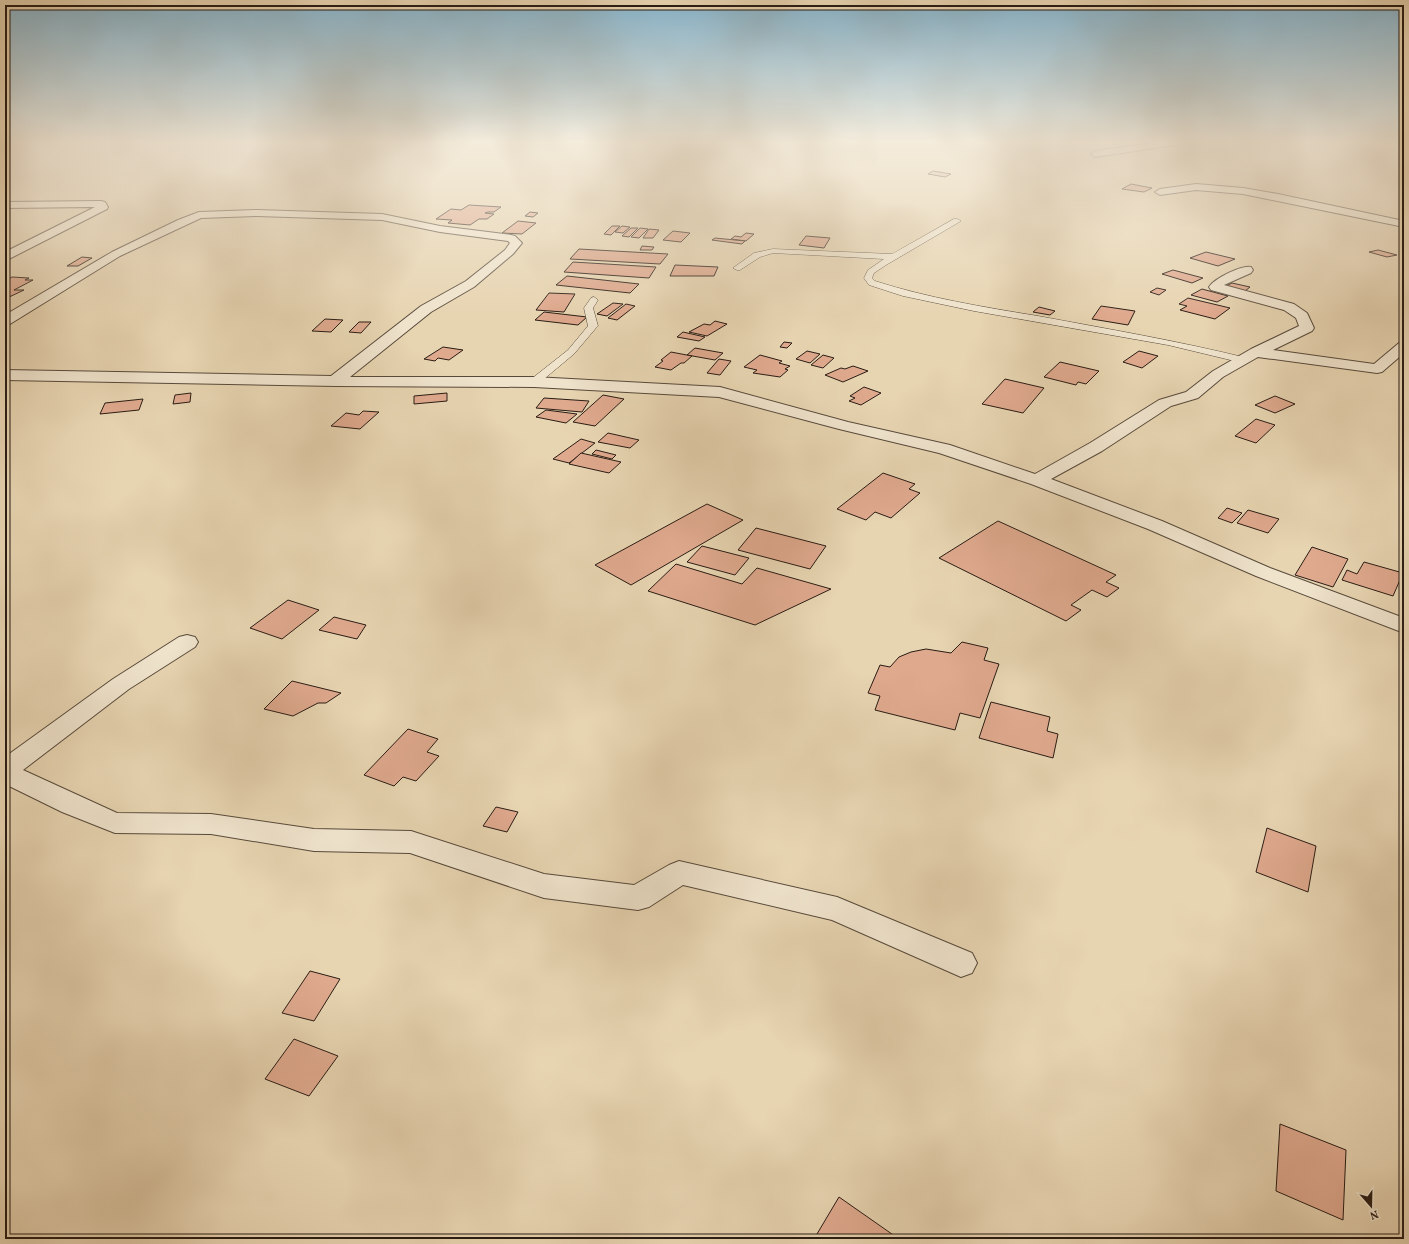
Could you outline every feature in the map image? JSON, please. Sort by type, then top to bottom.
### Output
[{"type":"street","points":[[1282,199],[1404,224]]},
{"type":"street","points":[[5,205],[101,204],[103,207],[5,257]]},
{"type":"street","points":[[5,321],[116,254],[182,222],[199,216],[211,214],[257,213],[382,217],[440,229],[512,238],[516,243],[509,252],[470,284],[426,309],[335,381]]},
{"type":"street","points":[[1036,480],[1096,447],[1165,403],[1192,395],[1218,374],[1249,356],[1307,328],[1302,316],[1289,307],[1215,287],[1247,270]]},
{"type":"street","points":[[1249,356],[1298,357],[1377,369],[1404,346]]},
{"type":"street","points":[[5,375],[335,381],[534,382],[720,392],[845,426],[944,449],[1036,480],[1155,525],[1262,572],[1404,626]]},
{"type":"street","points":[[5,770],[121,684],[186,642]]},
{"type":"street","points":[[5,773],[72,805],[115,823],[211,824],[314,840],[411,842],[544,886],[638,898],[679,873],[836,909],[961,963]]},
{"type":"lane","points":[[957,221],[883,263],[871,272],[868,278],[872,283],[903,293],[974,308],[1249,356]]},
{"type":"lane","points":[[737,268],[757,255],[773,251],[895,257]]},
{"type":"lane","points":[[534,382],[571,352],[593,326],[588,308],[594,300]]},
{"type":"building","points":[[469,205],[501,207],[494,212],[485,213],[494,214],[487,219],[479,219],[470,225],[448,223],[452,220],[436,219],[451,209],[461,210]]},
{"type":"building","points":[[530,212],[538,213],[533,217],[525,216]]},
{"type":"building","points":[[518,221],[536,223],[522,234],[502,233]]},
{"type":"building","points":[[612,226],[620,226],[611,235],[604,234]]},
{"type":"building","points":[[622,226],[630,227],[623,233],[615,232]]},
{"type":"building","points":[[631,228],[638,228],[629,237],[622,236]]},
{"type":"building","points":[[640,228],[648,229],[639,238],[631,237]]},
{"type":"building","points":[[649,229],[659,230],[653,238],[643,238]]},
{"type":"building","points":[[673,231],[690,233],[681,242],[663,240]]},
{"type":"building","points":[[746,233],[754,234],[746,241],[731,239],[735,236],[741,237]]},
{"type":"building","points":[[806,236],[830,238],[824,248],[799,245]]},
{"type":"building","points":[[715,238],[745,241],[742,244],[712,240]]},
{"type":"building","points":[[642,246],[654,247],[652,250],[640,250]]},
{"type":"building","points":[[579,249],[668,254],[660,264],[570,259]]},
{"type":"building","points":[[1378,250],[1397,255],[1387,257],[1369,252]]},
{"type":"building","points":[[1206,252],[1235,259],[1218,266],[1190,258]]},
{"type":"building","points":[[82,257],[92,258],[78,266],[67,266]]},
{"type":"building","points":[[573,262],[656,267],[649,278],[564,272]]},
{"type":"building","points":[[675,265],[718,267],[714,276],[670,276]]},
{"type":"building","points":[[1173,270],[1203,278],[1192,283],[1162,274]]},
{"type":"building","points":[[567,276],[639,284],[630,293],[556,285]]},
{"type":"building","points":[[12,277],[29,278],[25,280],[33,280],[14,290],[24,290],[5,299],[5,281]]},
{"type":"building","points":[[1232,283],[1250,287],[1245,291],[1226,286]]},
{"type":"building","points":[[1157,288],[1166,290],[1159,295],[1150,292]]},
{"type":"building","points":[[1202,289],[1228,296],[1217,302],[1191,295]]},
{"type":"building","points":[[549,293],[575,294],[564,312],[536,310]]},
{"type":"building","points":[[1188,298],[1230,308],[1215,319],[1180,310],[1187,306],[1179,304]]},
{"type":"building","points":[[613,303],[623,304],[607,316],[597,314]]},
{"type":"building","points":[[626,304],[635,306],[617,320],[608,318]]},
{"type":"building","points":[[1101,306],[1135,311],[1128,325],[1092,319]]},
{"type":"building","points":[[1039,307],[1055,311],[1050,315],[1033,312]]},
{"type":"building","points":[[544,312],[587,317],[578,325],[535,320]]},
{"type":"building","points":[[325,319],[343,320],[331,332],[312,331]]},
{"type":"building","points":[[715,321],[727,324],[707,336],[689,332],[704,324],[710,325]]},
{"type":"building","points":[[359,322],[371,322],[361,333],[349,332]]},
{"type":"building","points":[[683,332],[705,337],[699,341],[677,337]]},
{"type":"building","points":[[784,342],[792,343],[787,348],[780,347]]},
{"type":"building","points":[[443,347],[463,350],[449,360],[438,358],[435,361],[424,359]]},
{"type":"building","points":[[695,348],[723,353],[715,360],[687,355]]},
{"type":"building","points":[[807,351],[820,354],[810,363],[796,359]]},
{"type":"building","points":[[1139,351],[1158,356],[1142,368],[1123,362]]},
{"type":"building","points":[[671,352],[692,356],[684,363],[681,363],[671,370],[655,367],[663,361],[661,360]]},
{"type":"building","points":[[760,355],[782,361],[779,363],[790,366],[785,369],[788,370],[780,377],[753,373],[757,370],[744,367]]},
{"type":"building","points":[[823,355],[834,358],[823,368],[811,365]]},
{"type":"building","points":[[719,359],[731,361],[720,375],[707,373]]},
{"type":"building","points":[[1060,362],[1099,371],[1086,384],[1078,382],[1076,385],[1044,377]]},
{"type":"building","points":[[853,366],[868,371],[843,382],[825,375],[841,368],[845,369]]},
{"type":"building","points":[[1005,379],[1044,388],[1023,413],[982,404]]},
{"type":"building","points":[[864,387],[881,393],[861,405],[849,401],[855,398],[850,396]]},
{"type":"building","points":[[191,393],[190,402],[173,404],[175,395]]},
{"type":"building","points":[[447,393],[447,401],[414,404],[414,396]]},
{"type":"building","points":[[603,395],[624,399],[595,426],[573,422]]},
{"type":"building","points":[[1275,396],[1295,404],[1275,413],[1255,405]]},
{"type":"building","points":[[544,398],[589,401],[582,412],[536,408]]},
{"type":"building","points":[[143,399],[139,410],[100,414],[105,403]]},
{"type":"building","points":[[546,410],[577,414],[566,423],[536,417]]},
{"type":"building","points":[[363,411],[379,412],[360,429],[331,426],[346,413],[359,415]]},
{"type":"building","points":[[1256,419],[1275,425],[1256,443],[1235,436]]},
{"type":"building","points":[[608,433],[639,440],[630,448],[598,442]]},
{"type":"building","points":[[581,439],[595,443],[569,463],[553,459]]},
{"type":"building","points":[[596,450],[616,455],[612,459],[592,454]]},
{"type":"building","points":[[581,453],[621,462],[609,473],[569,464]]},
{"type":"building","points":[[883,473],[915,484],[909,489],[920,493],[891,518],[875,512],[866,520],[837,509]]},
{"type":"building","points":[[707,504],[743,520],[631,585],[595,565]]},
{"type":"building","points":[[1227,508],[1242,513],[1232,523],[1218,518]]},
{"type":"building","points":[[1248,510],[1279,519],[1268,533],[1237,523]]},
{"type":"building","points":[[998,521],[1116,575],[1106,582],[1119,588],[1107,597],[1092,590],[1071,605],[1081,610],[1066,621],[939,558]]},
{"type":"building","points":[[756,528],[826,546],[810,569],[738,550]]},
{"type":"building","points":[[702,546],[749,558],[735,575],[687,562]]},
{"type":"building","points":[[1312,547],[1348,559],[1333,587],[1295,575]]},
{"type":"building","points":[[1364,562],[1403,573],[1393,596],[1342,580],[1347,570],[1357,574]]},
{"type":"building","points":[[676,564],[742,584],[757,568],[831,589],[755,625],[648,591]]},
{"type":"building","points":[[288,600],[319,610],[282,639],[250,628]]},
{"type":"building","points":[[334,617],[366,625],[357,639],[319,630]]},
{"type":"building","points":[[962,642],[988,648],[984,660],[999,664],[980,718],[960,713],[955,730],[875,710],[880,696],[868,693],[880,665],[890,667],[899,657],[911,652],[926,649],[951,653]]},
{"type":"building","points":[[292,681],[341,693],[326,703],[318,703],[293,716],[264,709]]},
{"type":"building","points":[[991,702],[1050,717],[1047,731],[1058,734],[1053,758],[979,738]]},
{"type":"building","points":[[408,729],[438,739],[427,752],[439,756],[416,781],[403,777],[394,786],[364,775]]},
{"type":"building","points":[[496,807],[518,812],[507,832],[483,826]]},
{"type":"building","points":[[1267,828],[1316,846],[1308,892],[1256,872]]},
{"type":"building","points":[[310,971],[340,979],[314,1021],[282,1013]]},
{"type":"building","points":[[294,1039],[338,1056],[309,1096],[265,1079]]},
{"type":"building","points":[[1280,1124],[1346,1150],[1343,1220],[1276,1191]]},
{"type":"building","points":[[839,1197],[899,1239],[814,1239]]}]
